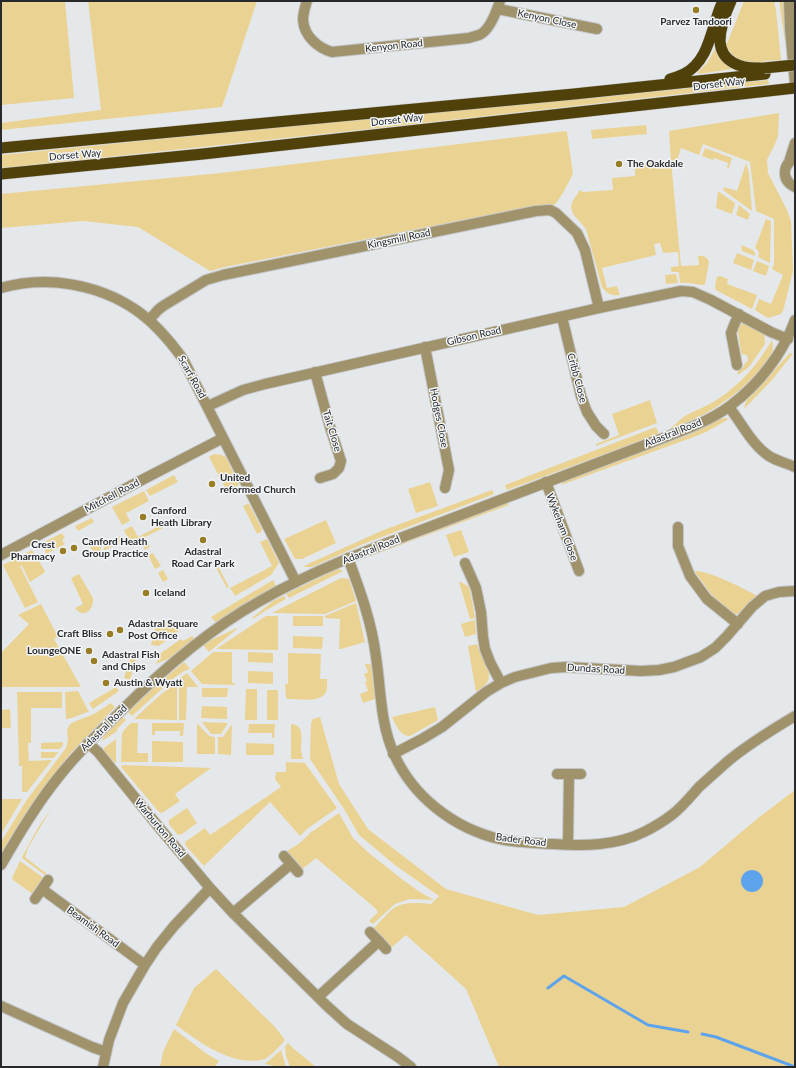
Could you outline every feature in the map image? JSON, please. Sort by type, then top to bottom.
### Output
[{"type":"highway","points":[[723,1],[720,6],[716,36],[720,42],[722,50],[732,62],[743,68],[765,71],[795,65]]},
{"type":"highway","points":[[574,94],[671,78],[684,74],[703,56],[716,36],[731,1]]},
{"type":"highway","name":"Dorset Way","points":[[1,148],[574,94],[765,71],[795,70]]},
{"type":"highway","points":[[767,94],[795,88]]},
{"type":"highway","points":[[767,94],[795,94]]},
{"type":"highway","name":"Dorset Way","points":[[1,174],[204,154],[649,105],[767,94]]},
{"type":"street","name":"Kenyon Road","points":[[307,1],[303,19],[305,28],[318,46],[332,52],[469,38],[482,34],[488,27],[499,5]]},
{"type":"street","points":[[790,3],[790,29],[795,84]]},
{"type":"street","name":"Kenyon Close","points":[[499,5],[597,30]]},
{"type":"street","points":[[794,188],[787,181],[785,168],[792,160],[795,143]]},
{"type":"street","name":"Kingsmill Road","points":[[149,320],[163,306],[206,280],[238,272],[536,211],[550,210],[556,213],[577,233],[585,250],[599,308]]},
{"type":"street","name":"Scarf Road","points":[[1,288],[30,282],[77,285],[98,291],[120,300],[149,320],[174,346],[183,359],[296,582]]},
{"type":"street","name":"Gibson Road","points":[[208,406],[244,390],[265,384],[680,291],[693,292],[739,314],[771,332],[788,338]]},
{"type":"street","points":[[737,365],[731,333],[739,314]]},
{"type":"street","name":"Cribb Close","points":[[562,317],[581,396],[587,412],[596,426],[604,434]]},
{"type":"street","name":"Adastral Road","points":[[1,865],[29,818],[60,775],[88,743],[135,696],[206,636],[259,601],[348,558],[685,430],[710,418],[729,407],[757,382],[771,365],[788,338],[795,320]]},
{"type":"street","name":"Hodges Close","points":[[425,347],[449,470],[444,488]]},
{"type":"street","name":"Tait Close","points":[[315,372],[341,461],[339,468],[334,474],[320,478]]},
{"type":"street","points":[[729,407],[758,447],[768,455],[795,467]]},
{"type":"street","name":"Mitchell Road","points":[[1,555],[223,438]]},
{"type":"street","name":"Wykeham Close","points":[[546,482],[579,571]]},
{"type":"street","points":[[678,527],[678,546],[690,576],[707,599],[738,624]]},
{"type":"street","name":"Bader Road","points":[[348,558],[373,637],[383,718],[394,754],[403,772],[413,786],[439,810],[457,823],[471,830],[500,840],[516,842],[568,845],[607,843],[626,839],[659,824],[674,813],[700,786],[745,747],[795,716]]},
{"type":"street","points":[[465,563],[476,588],[481,612],[485,649],[501,683]]},
{"type":"street","name":"Dundas Road","points":[[394,754],[442,727],[501,683],[515,677],[551,668],[566,667],[641,671],[674,667],[701,657],[715,648],[728,636],[752,607],[765,596],[779,592],[795,591]]},
{"type":"street","name":"Warburton Road","points":[[88,743],[98,752],[157,825],[233,913],[318,997],[351,1027],[398,1057],[410,1067]]},
{"type":"street","points":[[557,774],[581,774]]},
{"type":"street","points":[[568,845],[569,774]]},
{"type":"street","points":[[233,913],[287,860],[298,872]]},
{"type":"street","points":[[35,899],[48,880]]},
{"type":"street","points":[[103,1067],[113,1029],[123,1003],[145,966],[157,947],[174,926],[210,888]]},
{"type":"street","name":"Beamish Road","points":[[42,889],[145,966]]},
{"type":"street","points":[[370,932],[386,949]]},
{"type":"street","points":[[318,997],[379,941]]},
{"type":"street","points":[[1,1006],[106,1052]]},
{"type":"shaded area","points":[[1,1],[65,1],[74,98],[1,105]]},
{"type":"shaded area","points":[[88,1],[257,1],[222,107],[1,130],[1,123],[101,110]]},
{"type":"shaded area","points":[[744,1],[774,1],[781,60],[749,64],[734,57],[726,46]]},
{"type":"shaded area","points":[[779,1],[784,1],[785,42]]},
{"type":"shaded area","points":[[715,49],[732,69],[699,74],[698,72],[707,63]]},
{"type":"shaded area","points":[[768,80],[769,84],[289,138],[1,168],[1,155]]},
{"type":"shaded area","points":[[779,113],[778,136],[767,160],[768,173],[791,221],[793,271],[781,314],[768,318],[755,310],[759,299],[771,304],[783,275],[772,269],[774,264],[774,219],[756,211],[750,162],[703,144],[699,155],[681,148],[677,161],[671,161],[669,131]]},
{"type":"shaded area","points":[[646,125],[647,134],[592,139],[591,130]]},
{"type":"shaded area","points":[[566,131],[573,174],[554,206],[538,205],[210,271],[138,227],[83,221],[1,228],[1,194],[221,173]]},
{"type":"shaded area","points":[[705,148],[732,158],[729,168],[727,168],[728,163],[702,156]]},
{"type":"shaded area","points":[[671,161],[681,266],[699,265],[698,256],[704,256],[709,262],[705,284],[680,283],[679,273],[671,271],[671,267],[679,266],[678,252],[663,253],[660,243],[654,244],[656,255],[602,268],[607,288],[617,286],[620,295],[610,294],[602,287],[586,229],[573,214],[571,207],[572,202],[580,190],[583,192],[613,190],[612,178],[635,176],[635,166],[639,165],[639,163]]},
{"type":"shaded area","points":[[746,163],[749,173],[752,211],[723,190],[724,187],[737,191]]},
{"type":"shaded area","points":[[718,191],[735,203],[732,214],[716,208]]},
{"type":"shaded area","points":[[739,205],[750,214],[748,220],[736,215]]},
{"type":"shaded area","points":[[766,219],[771,221],[770,263],[758,257],[758,250],[755,248]]},
{"type":"shaded area","points":[[741,245],[753,250],[755,256],[742,251]]},
{"type":"shaded area","points":[[737,253],[754,260],[751,270],[733,263]]},
{"type":"shaded area","points":[[757,261],[769,266],[766,276],[753,271]]},
{"type":"shaded area","points":[[676,274],[678,283],[666,284],[665,275]]},
{"type":"shaded area","points":[[720,276],[728,279],[727,284],[757,295],[752,309],[716,290],[715,285],[717,277]]},
{"type":"shaded area","points":[[744,323],[764,332],[765,344],[749,367],[738,375],[737,368],[743,368],[745,363],[748,361],[747,355],[742,354],[741,352],[738,331],[741,324]]},
{"type":"shaded area","points":[[772,340],[773,349],[768,360],[740,390],[706,413],[668,430],[685,416],[706,406],[734,387],[755,365]]},
{"type":"shaded area","points":[[790,353],[794,355],[792,355],[771,381],[744,409],[747,400]]},
{"type":"shaded area","points":[[650,400],[657,423],[596,446],[596,444],[619,435],[612,414]]},
{"type":"shaded area","points":[[720,419],[729,419],[706,432],[561,485],[565,480],[691,434]]},
{"type":"shaded area","points":[[656,427],[659,434],[507,490],[505,485]]},
{"type":"shaded area","points":[[214,454],[226,457],[239,485],[227,491],[209,457]]},
{"type":"shaded area","points":[[174,475],[178,482],[150,496],[146,490]]},
{"type":"shaded area","points":[[430,482],[438,506],[416,513],[408,489]]},
{"type":"shaded area","points":[[492,490],[494,494],[361,545],[312,567],[303,567],[381,531]]},
{"type":"shaded area","points":[[144,491],[149,501],[126,513],[130,521],[122,525],[112,507]]},
{"type":"shaded area","points":[[507,502],[509,505],[365,558],[367,555]]},
{"type":"shaded area","points":[[249,504],[262,529],[261,532],[257,534],[243,506]]},
{"type":"shaded area","points":[[92,518],[94,522],[78,531],[75,526]]},
{"type":"shaded area","points":[[326,520],[336,543],[302,559],[295,559],[284,539]]},
{"type":"shaded area","points":[[161,525],[163,528],[145,537],[150,547],[145,550],[140,540],[131,544],[124,530],[132,526],[138,537]]},
{"type":"shaded area","points":[[461,530],[469,552],[454,557],[446,535]]},
{"type":"shaded area","points":[[62,533],[65,538],[62,540],[65,544],[46,554],[42,543]]},
{"type":"shaded area","points":[[121,536],[124,541],[103,551],[106,543]]},
{"type":"shaded area","points":[[104,539],[97,560],[90,546]]},
{"type":"shaded area","points":[[267,539],[279,563],[271,575],[235,596],[230,588],[272,566],[260,542]]},
{"type":"shaded area","points":[[32,550],[45,571],[30,582],[22,566],[20,566],[38,602],[25,608],[3,565]]},
{"type":"shaded area","points":[[153,553],[161,566],[155,569],[148,555]]},
{"type":"shaded area","points":[[218,566],[229,587],[227,588],[216,568]]},
{"type":"shaded area","points":[[339,569],[343,571],[289,598],[286,594],[333,571]]},
{"type":"shaded area","points":[[163,570],[168,579],[163,582],[158,573]]},
{"type":"shaded area","points":[[694,571],[717,577],[758,596],[743,612],[734,615],[715,599]]},
{"type":"shaded area","points":[[79,574],[93,598],[92,607],[84,613],[81,613],[75,608],[83,604],[71,578]]},
{"type":"shaded area","points":[[341,578],[349,579],[356,601],[325,614],[272,613]]},
{"type":"shaded area","points":[[273,580],[276,586],[216,623],[211,617]]},
{"type":"shaded area","points":[[459,582],[469,587],[475,618],[470,619]]},
{"type":"shaded area","points":[[284,596],[286,599],[253,619],[252,618],[273,601]]},
{"type":"shaded area","points":[[356,603],[365,642],[339,649],[340,619],[325,618],[325,616]]},
{"type":"shaded area","points":[[41,604],[58,637],[54,639],[81,687],[1,687],[1,653],[29,624],[18,615]]},
{"type":"shaded area","points":[[266,616],[278,616],[278,650],[216,649]]},
{"type":"shaded area","points":[[293,616],[323,616],[323,626],[293,626]]},
{"type":"shaded area","points":[[171,620],[175,621],[180,630],[159,646],[151,645],[155,627]]},
{"type":"shaded area","points":[[475,620],[476,634],[465,637],[461,624]]},
{"type":"shaded area","points":[[237,628],[209,652],[203,645],[211,640]]},
{"type":"shaded area","points":[[192,636],[195,639],[172,657],[156,664],[161,653],[181,639],[183,641]]},
{"type":"shaded area","points":[[293,636],[323,637],[322,649],[293,648]]},
{"type":"shaded area","points":[[477,644],[488,669],[489,677],[488,681],[482,688],[476,692],[468,646]]},
{"type":"shaded area","points":[[213,652],[232,652],[232,683],[235,683],[235,685],[202,684],[191,671]]},
{"type":"shaded area","points":[[248,652],[273,653],[273,663],[248,662]]},
{"type":"shaded area","points":[[288,653],[321,654],[320,679],[327,679],[327,689],[323,695],[319,698],[309,700],[286,698],[285,684],[288,684]]},
{"type":"shaded area","points":[[130,658],[136,659],[130,680],[124,678]]},
{"type":"shaded area","points":[[184,662],[190,669],[174,678],[132,716],[128,712],[153,688]]},
{"type":"shaded area","points":[[365,664],[371,665],[375,699],[363,703],[360,694],[368,691],[365,682],[367,681],[364,674],[368,672]]},
{"type":"shaded area","points":[[248,671],[273,672],[273,684],[248,683]]},
{"type":"shaded area","points":[[187,673],[198,687],[187,687],[186,720],[179,720],[179,679]]},
{"type":"shaded area","points":[[177,682],[177,720],[134,719],[159,696]]},
{"type":"shaded area","points":[[116,687],[119,691],[93,709],[92,708],[89,703]]},
{"type":"shaded area","points":[[202,688],[228,688],[227,697],[202,697]]},
{"type":"shaded area","points":[[246,689],[257,689],[257,720],[245,720]]},
{"type":"shaded area","points":[[267,690],[278,690],[278,720],[267,720]]},
{"type":"shaded area","points":[[78,691],[89,712],[66,719],[65,692]]},
{"type":"shaded area","points":[[17,692],[62,692],[62,708],[31,708],[31,743],[28,743],[29,761],[52,760],[27,792],[22,792],[22,766],[19,766]]},
{"type":"shaded area","points":[[111,703],[115,707],[70,754],[31,805],[1,854],[1,842],[26,801],[66,748],[68,740],[67,730],[70,724],[94,714]]},
{"type":"shaded area","points":[[202,706],[227,707],[227,719],[201,718]]},
{"type":"shaded area","points":[[435,707],[438,720],[410,736],[407,736],[401,732],[392,717]]},
{"type":"shaded area","points":[[10,709],[11,728],[1,728],[1,710]]},
{"type":"shaded area","points":[[122,716],[126,720],[116,732],[102,741],[104,734]]},
{"type":"shaded area","points":[[320,717],[339,784],[368,829],[446,889],[538,915],[624,907],[700,867],[758,818],[795,790],[795,1067],[499,1067],[466,989],[406,935],[391,948],[373,929],[394,908],[398,906],[412,903],[431,904],[439,896],[395,865],[359,835],[344,809],[310,759],[311,723],[313,719]]},
{"type":"shaded area","points":[[202,722],[228,723],[221,734],[211,734]]},
{"type":"shaded area","points":[[131,723],[138,723],[137,753],[148,753],[148,762],[121,762],[122,734]]},
{"type":"shaded area","points":[[152,723],[184,723],[183,736],[180,736],[180,731],[155,731],[155,735],[152,735]]},
{"type":"shaded area","points":[[197,723],[209,736],[215,737],[215,754],[197,754]]},
{"type":"shaded area","points":[[232,724],[231,755],[218,754],[218,737],[223,737]]},
{"type":"shaded area","points":[[249,724],[275,724],[274,738],[272,738],[272,733],[248,733]]},
{"type":"shaded area","points":[[291,724],[298,727],[300,730],[302,737],[301,750],[303,759],[291,759]]},
{"type":"shaded area","points":[[116,739],[115,763],[104,751],[104,748]]},
{"type":"shaded area","points":[[152,741],[183,742],[183,762],[152,762]]},
{"type":"shaded area","points":[[63,742],[60,749],[41,749],[41,743]]},
{"type":"shaded area","points":[[246,743],[274,744],[274,755],[246,755]]},
{"type":"shaded area","points":[[41,752],[58,752],[54,758],[41,758]]},
{"type":"shaded area","points":[[286,762],[305,763],[337,808],[307,829],[300,836],[270,802],[204,866],[186,846],[185,842],[205,828],[210,835],[281,787],[275,779],[276,772],[286,772]]},
{"type":"shaded area","points":[[122,765],[211,768],[175,794],[180,801],[162,813],[159,812],[121,767]]},
{"type":"shaded area","points":[[1,799],[22,799],[1,834]]},
{"type":"shaded area","points":[[187,808],[197,823],[182,834],[178,835],[169,824],[169,820]]},
{"type":"shaded area","points":[[51,809],[28,848],[25,857],[47,874],[46,876],[22,857],[39,826]]},
{"type":"shaded area","points":[[339,813],[353,838],[370,854],[403,880],[434,900],[410,899],[395,904],[373,924],[369,921],[378,912],[375,908],[316,858],[301,870],[288,855],[287,851],[300,843],[310,833]]},
{"type":"shaded area","points":[[20,861],[45,879],[34,895],[12,878]]},
{"type":"shaded area","points":[[216,969],[276,1028],[285,1040],[265,1059],[253,1061],[229,1057],[206,1046],[176,1025],[194,988]]},
{"type":"shaded area","points":[[174,1029],[207,1054],[219,1061],[215,1067],[160,1067],[163,1052]]},
{"type":"shaded area","points":[[288,1043],[316,1067],[290,1067],[286,1056],[285,1047]]},
{"type":"shaded area","points":[[281,1050],[286,1067],[265,1064]]},
{"type":"water","points":[[752,870],[760,873],[763,881],[760,889],[752,892],[744,889],[741,881],[744,873]]},
{"type":"waterway","points":[[548,988],[564,976],[648,1025],[688,1032]]},
{"type":"waterway","points":[[702,1034],[716,1037],[795,1067]]},
{"type":"place","name":"Parvez Tandoori","points":[[696,10]]},
{"type":"place","name":"The Oakdale","points":[[619,164]]},
{"type":"place","name":"United reformed Church","points":[[212,484]]},
{"type":"place","name":"Canford Heath Library","points":[[143,517]]},
{"type":"place","name":"Adastral Road Car Park","points":[[203,540]]},
{"type":"place","name":"Canford Heath Group Practice","points":[[74,548]]},
{"type":"place","name":"Crest Pharmacy","points":[[63,551]]},
{"type":"place","name":"Iceland","points":[[146,593]]},
{"type":"place","name":"Adastral Square Post Office","points":[[120,630]]},
{"type":"place","name":"Craft Bliss","points":[[110,634]]},
{"type":"place","name":"LoungeONE","points":[[89,651]]},
{"type":"place","name":"Adastral Fish and Chips","points":[[94,661]]},
{"type":"place","name":"Austin & Wyatt","points":[[106,683]]}]
